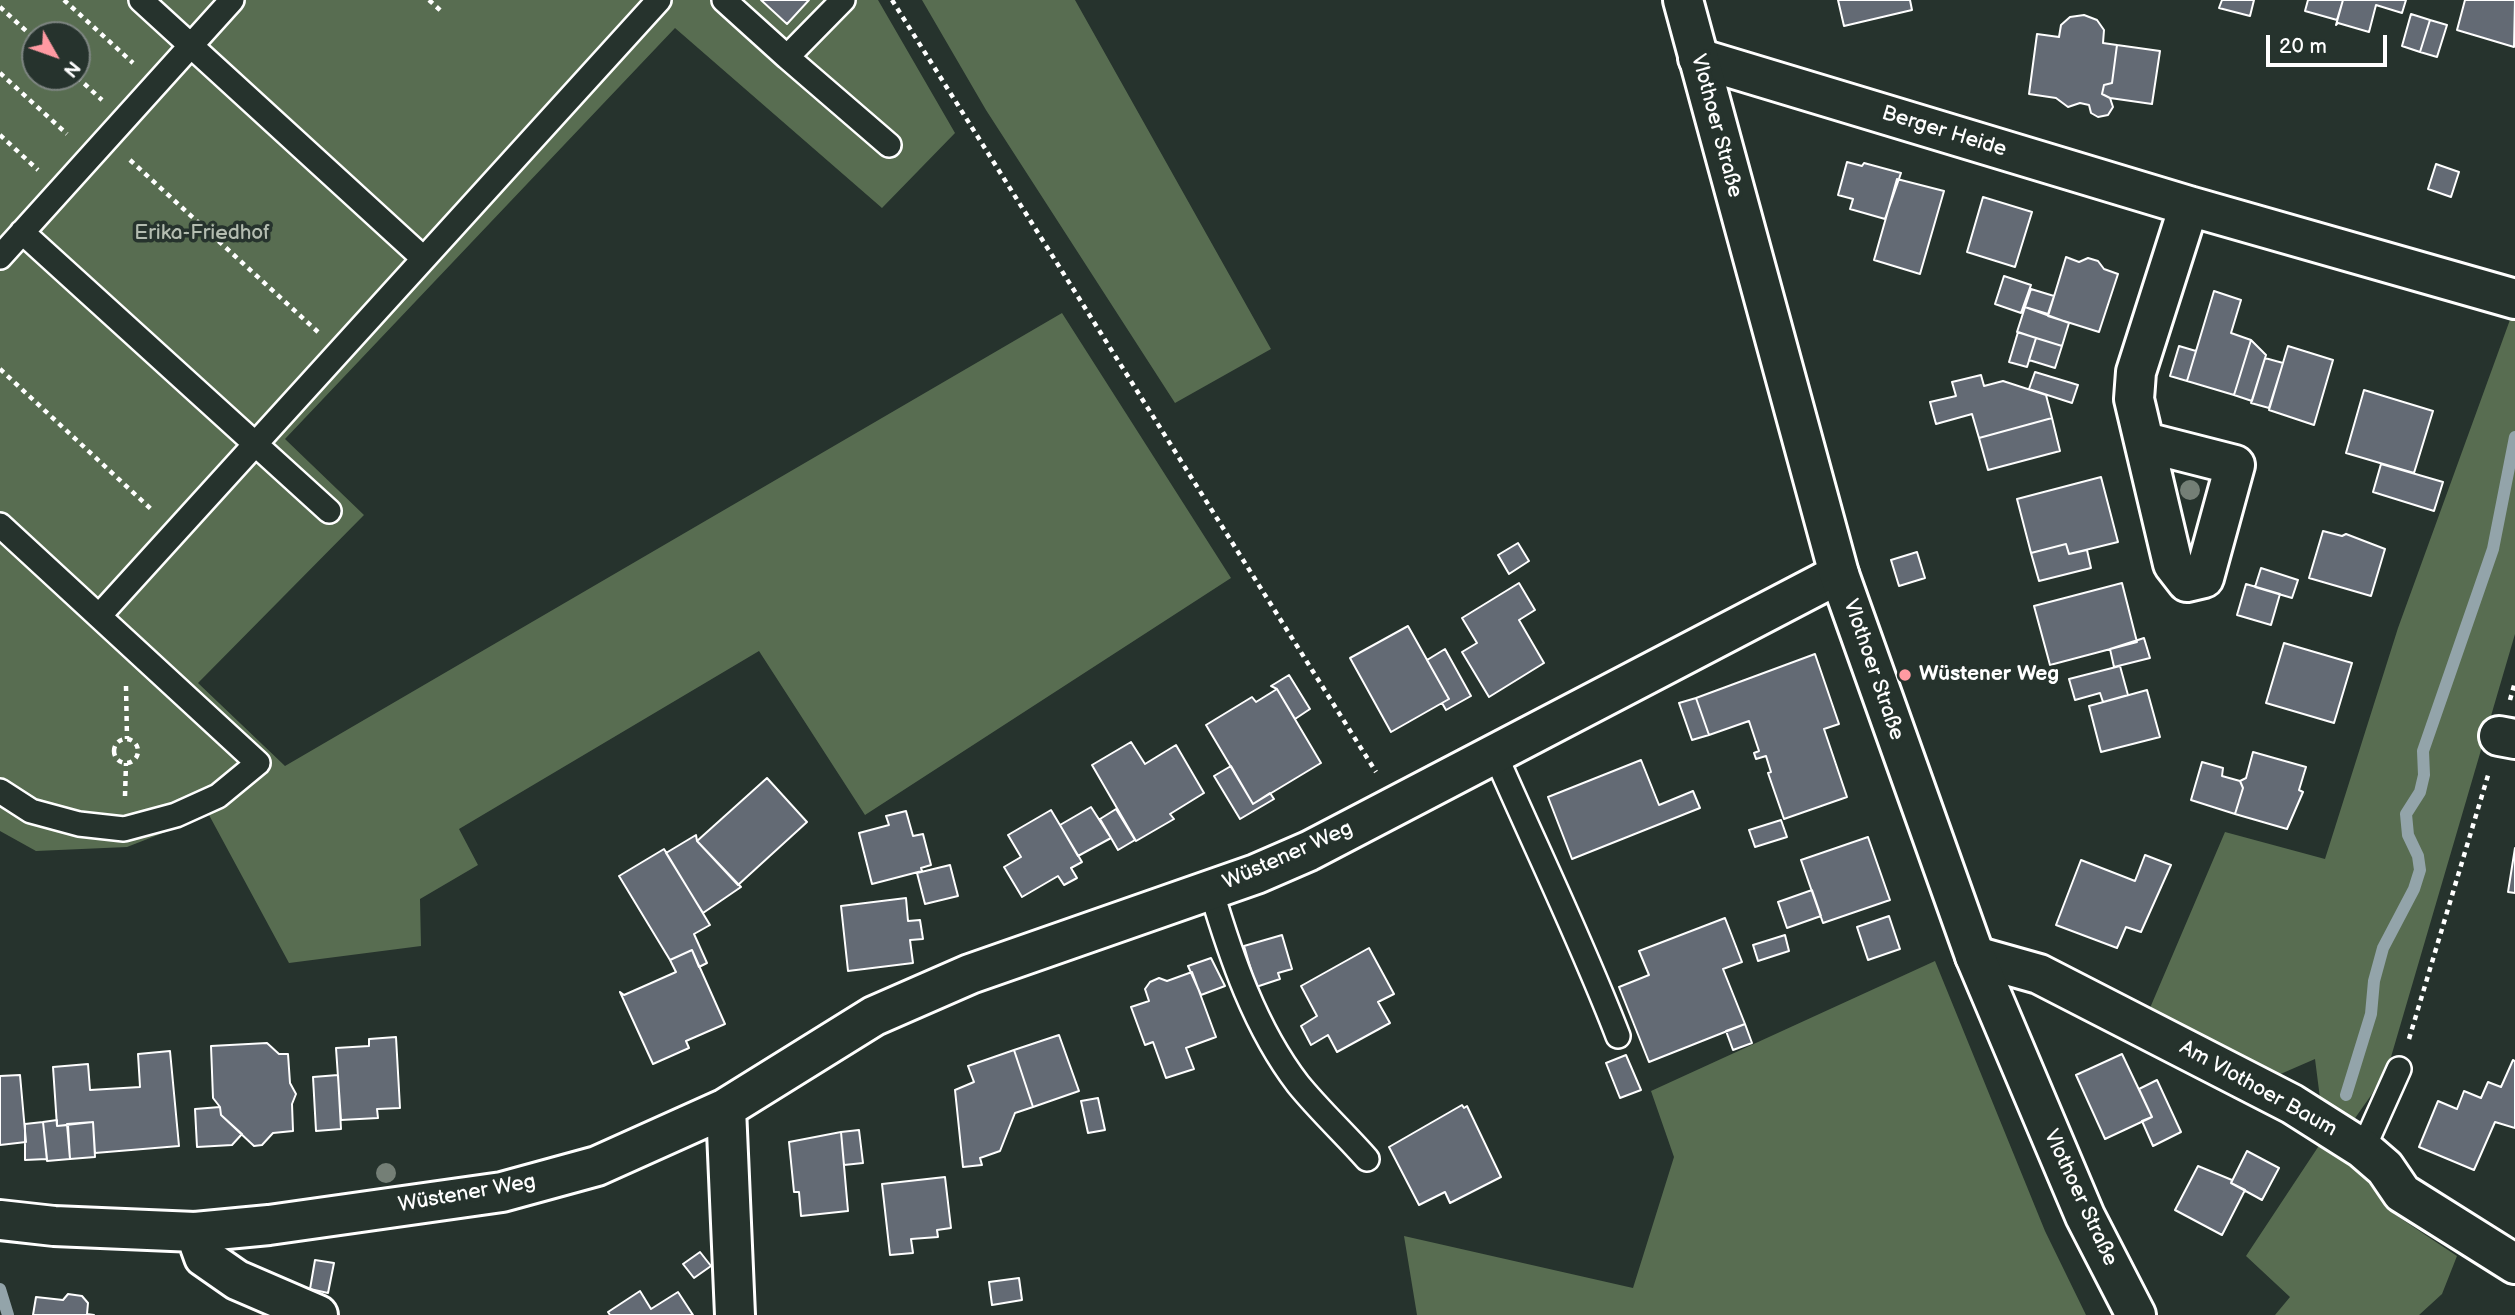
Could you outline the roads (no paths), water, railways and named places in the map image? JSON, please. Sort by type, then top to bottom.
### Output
[{"type":"street","name":"Vlothoer Straße","points":[[1683,0],[1839,574],[1975,956],[2085,1216],[2136,1315]]},
{"type":"street","name":"Berger Heide","points":[[1698,58],[2189,206],[2515,299]]},
{"type":"street","points":[[2145,442],[2134,399],[2136,372],[2189,206]]},
{"type":"street","name":"Wüstener Weg","points":[[0,1220],[54,1226],[195,1232],[269,1226],[502,1192],[597,1166],[726,1108],[874,1016],[970,974],[1211,890],[1309,851],[1839,574]]},
{"type":"street","name":"Am Vlothoer Baum","points":[[1975,956],[2039,974],[2292,1104],[2363,1149],[2385,1168],[2402,1193],[2515,1264]]},
{"type":"street","points":[[726,1108],[735,1315]]},
{"type":"street","points":[[195,1232],[204,1256],[237,1280],[318,1315]]},
{"type":"lane","points":[[141,0],[424,258]]},
{"type":"lane","points":[[0,257],[232,0]]},
{"type":"lane","points":[[100,616],[659,0]]},
{"type":"lane","points":[[724,0],[889,145]]},
{"type":"lane","points":[[787,57],[843,0]]},
{"type":"lane","points":[[22,232],[329,511]]},
{"type":"lane","points":[[0,525],[258,764],[218,796],[176,815],[124,829],[79,824],[31,811],[0,791]]},
{"type":"lane","points":[[1495,754],[1548,874],[1581,939],[1618,1036]]},
{"type":"lane","points":[[1211,890],[1228,947],[1261,1023],[1298,1084],[1367,1158]]},
{"type":"lane","points":[[2363,1149],[2399,1069]]},
{"type":"waterway","points":[[2346,1095],[2371,1014],[2374,981],[2383,948],[2414,889],[2420,870],[2418,856],[2408,835],[2406,814],[2420,792],[2424,775],[2423,751],[2493,549],[2515,437]]},
{"type":"waterway","points":[[0,1289],[8,1315]]},
{"type":"place","name":"Wüstener Weg","points":[[1905,675]]},
{"type":"park label","name":"Erika-Friedhof","points":[[202,234]]}]
